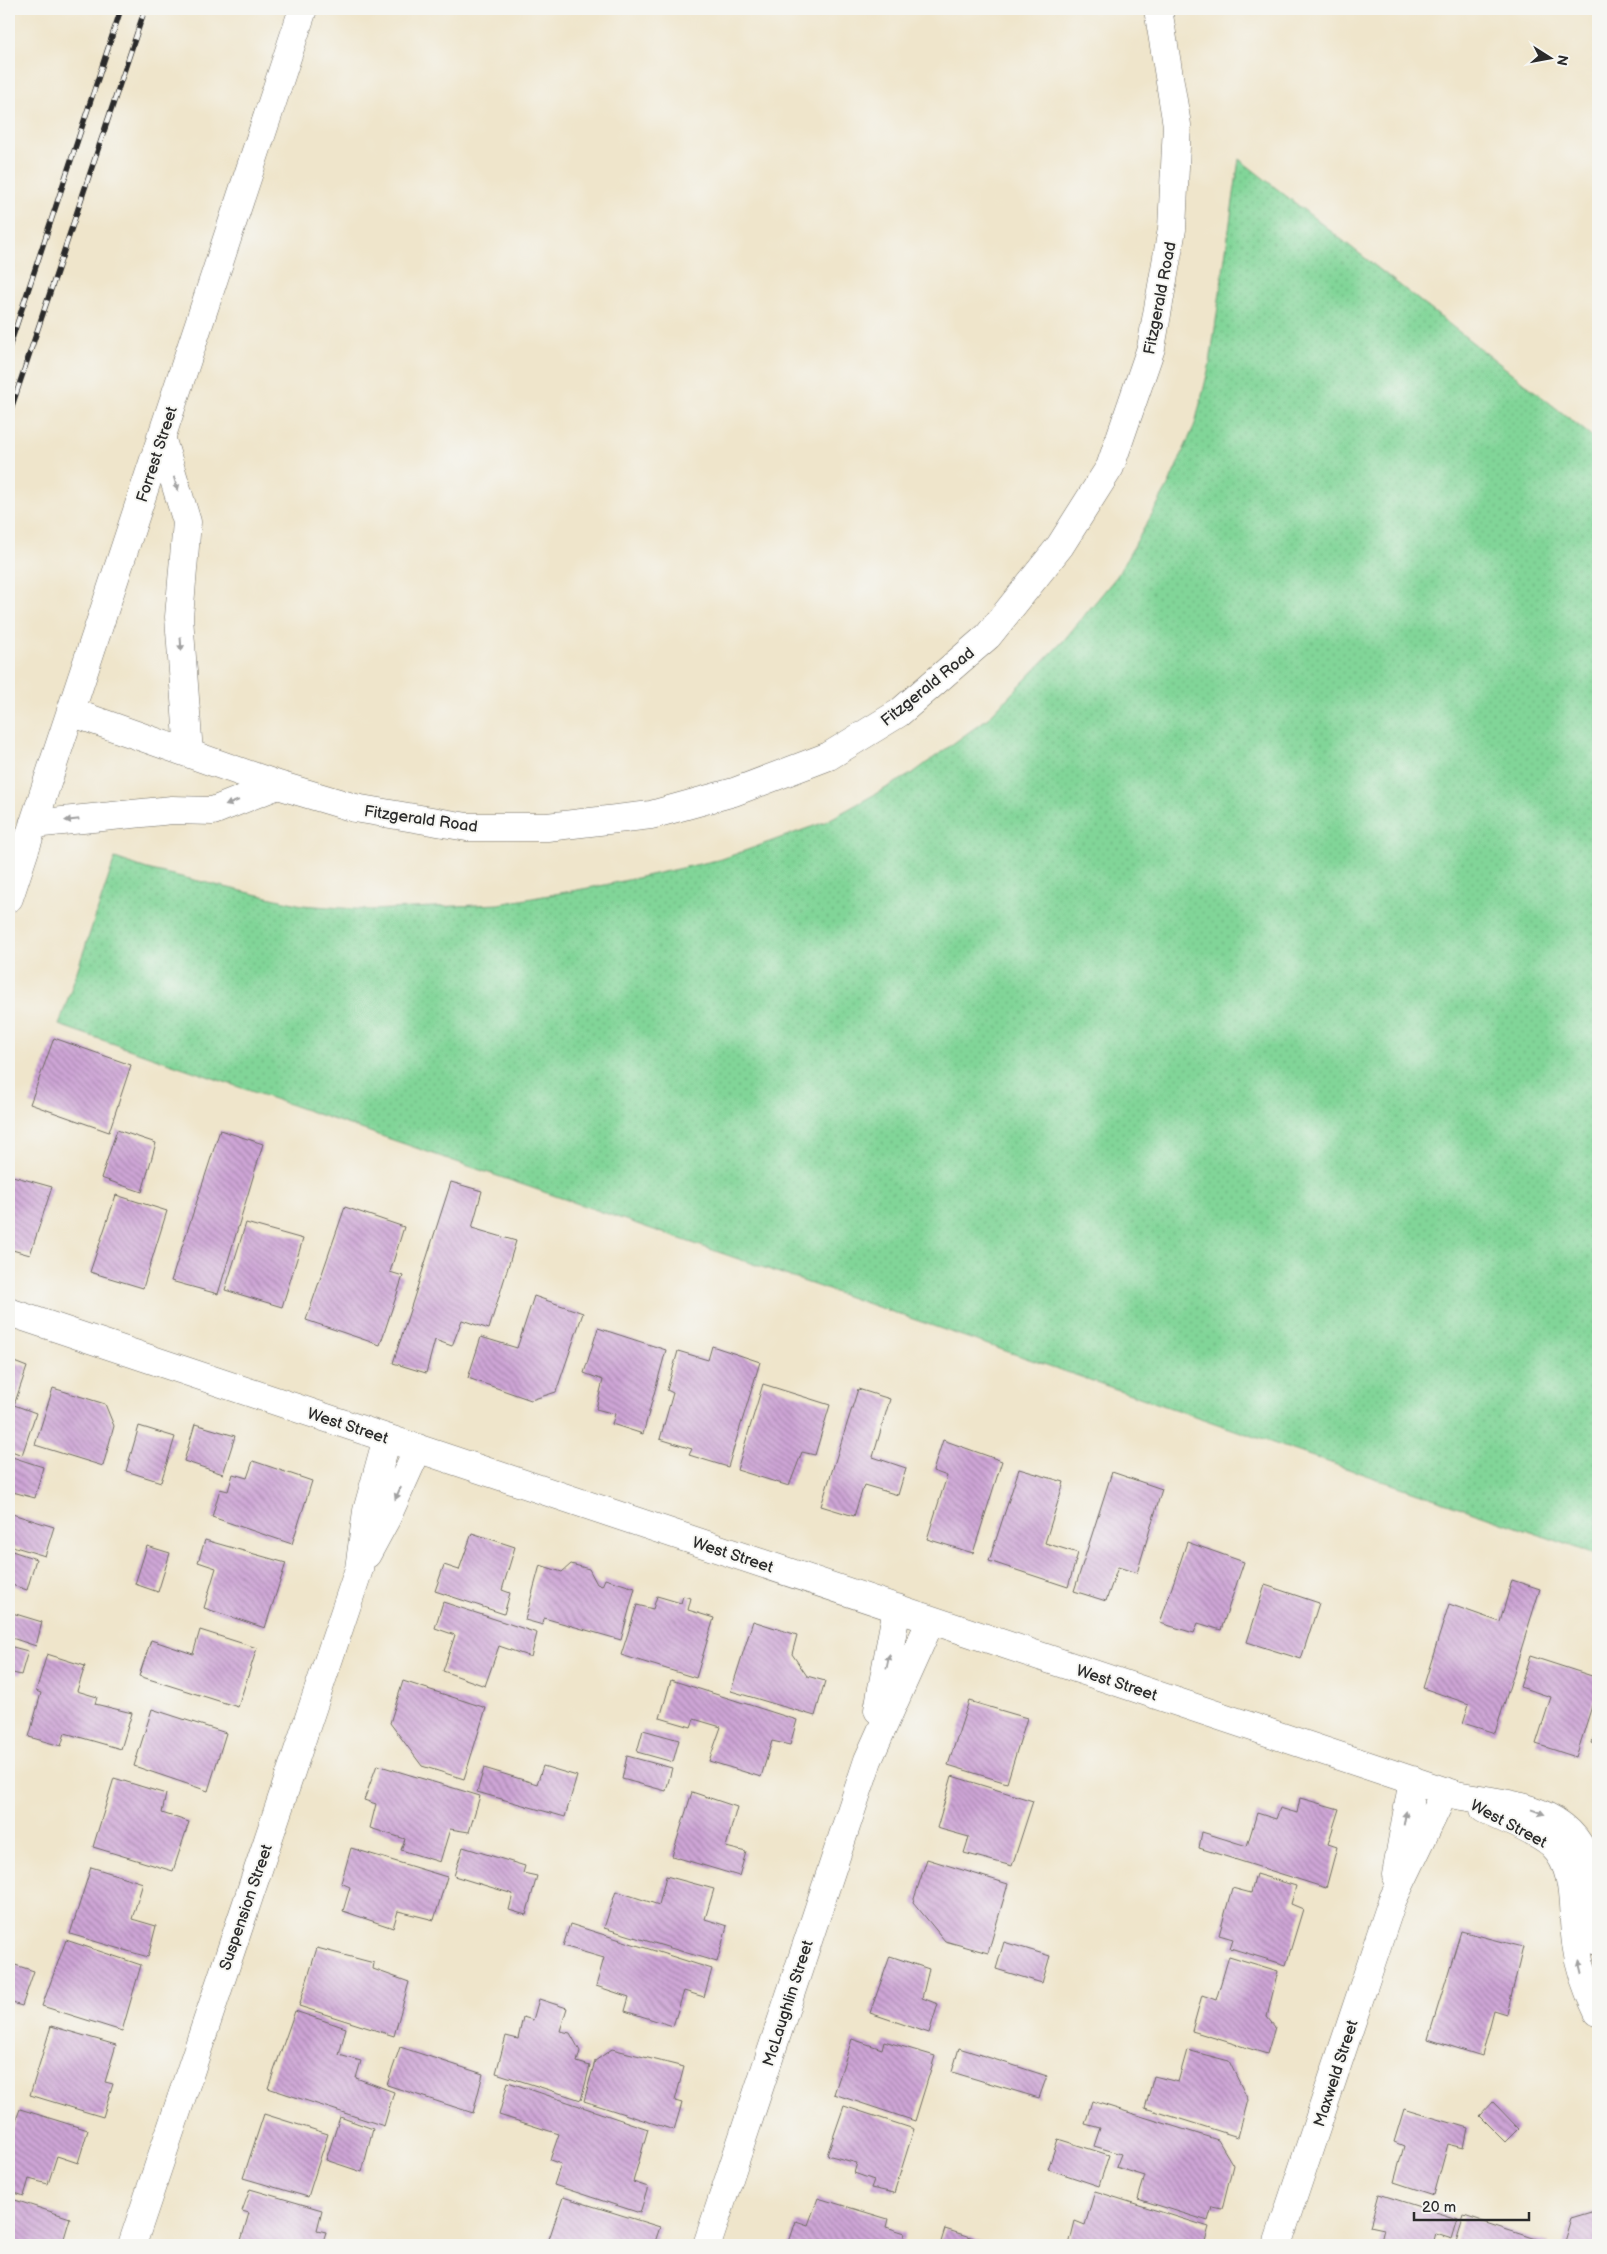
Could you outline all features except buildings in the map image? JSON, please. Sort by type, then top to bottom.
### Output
[{"type":"street","name":"Forrest Street","points":[[9,898],[303,9]]},
{"type":"street","name":"Fitzgerald Road","points":[[71,712],[278,785],[355,808],[467,827],[547,828],[652,816],[734,792],[830,756],[899,713],[988,636],[1060,546],[1110,467],[1151,348],[1172,229],[1177,125],[1158,9]]},
{"type":"street","points":[[161,437],[188,522],[179,617],[188,753]]},
{"type":"street","points":[[34,824],[172,810],[213,811],[278,785]]},
{"type":"street","name":"West Street","points":[[9,1312],[1451,1793],[1536,1834],[1552,1845],[1582,1855]]},
{"type":"street","name":"Suspension Street","points":[[359,1569],[367,1511],[387,1438]]},
{"type":"street","name":"Suspension Street","points":[[132,2245],[359,1569],[387,1517],[418,1448]]},
{"type":"street","name":"McLaughlin Street","points":[[868,1760],[897,1608]]},
{"type":"street","name":"McLaughlin Street","points":[[707,2245],[868,1760],[931,1620]]},
{"type":"street","name":"Maxweld Street","points":[[1277,2245],[1392,1901],[1413,1780]]},
{"type":"street","name":"Maxweld Street","points":[[1392,1901],[1451,1793]]},
{"type":"street","points":[[1582,1855],[1590,1871],[1598,1940]]},
{"type":"street","points":[[1582,1855],[1570,1880],[1576,1943],[1581,1970],[1598,2012]]},
{"type":"green space","points":[[1239,159],[1598,441],[1598,1555],[59,1025],[115,858],[147,869],[302,905],[369,910],[499,904],[605,885],[722,859],[825,822],[913,773],[988,718],[1064,640],[1117,576],[1168,486],[1195,424],[1210,363]]},
{"type":"railway","points":[[9,348],[121,9]]},
{"type":"railway","points":[[9,415],[145,9]]}]
